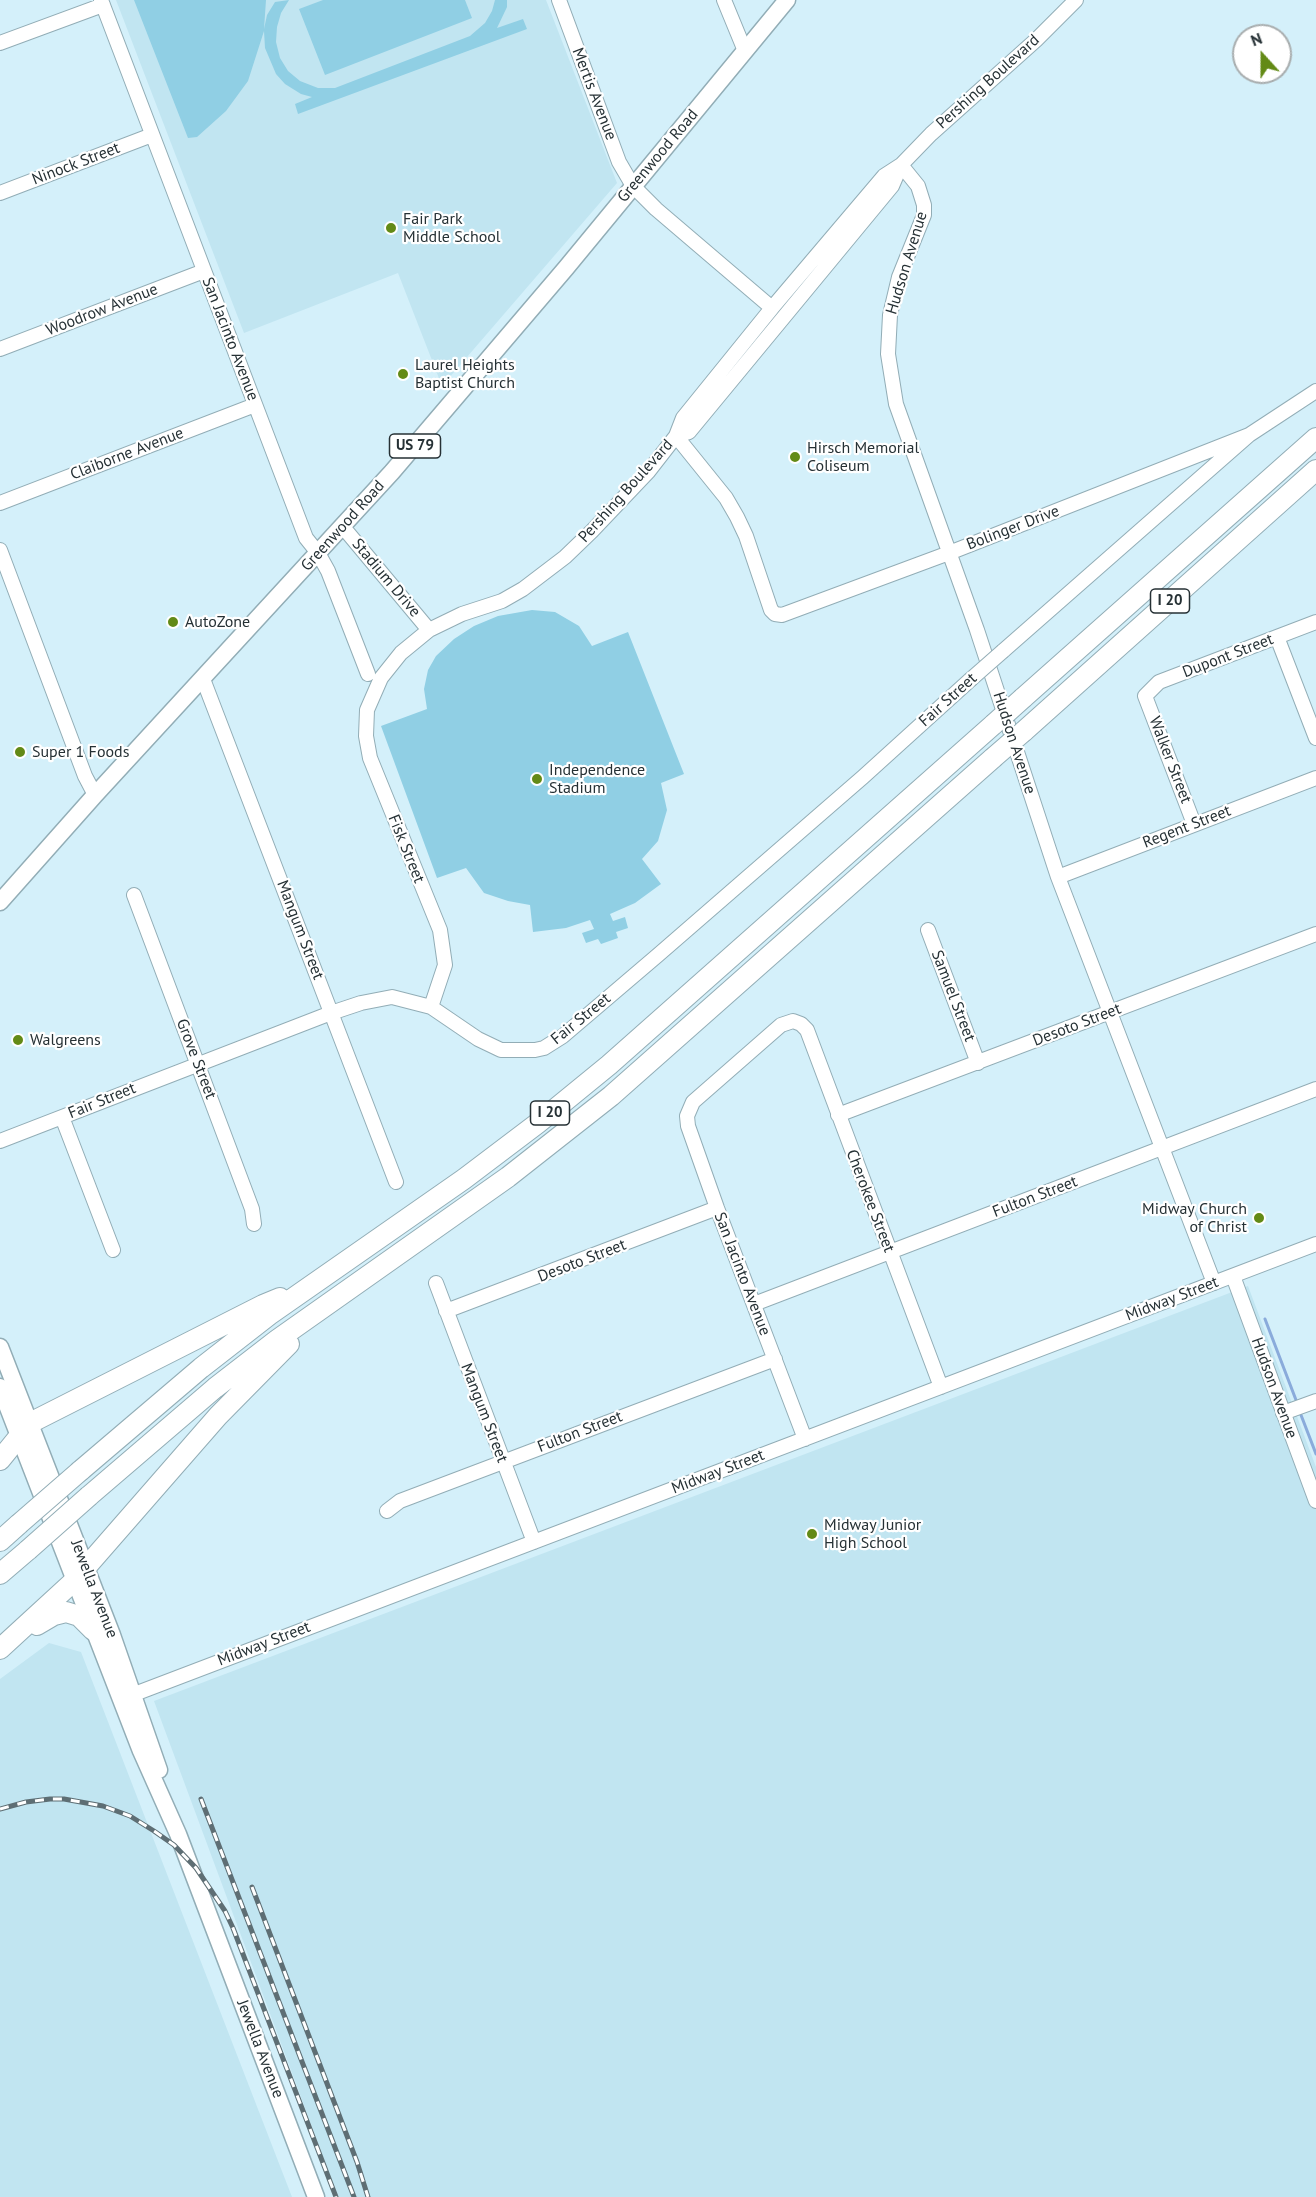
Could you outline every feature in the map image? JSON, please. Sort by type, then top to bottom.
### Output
[{"type":"highway","name":"I 20","points":[[0,1541],[201,1368],[305,1289],[464,1179],[609,1065],[1316,438]]},
{"type":"highway","name":"I 20","points":[[0,1575],[215,1388],[508,1177],[611,1096],[1316,470]]},
{"type":"highway","points":[[0,1460],[24,1430],[263,1305],[305,1289]]},
{"type":"highway","points":[[0,1649],[80,1575],[218,1416],[329,1304]]},
{"type":"highway","points":[[0,1649],[61,1612],[79,1616],[93,1630]]},
{"type":"main road","name":"Greenwood Road","points":[[0,902],[95,795],[343,527],[472,380],[787,0]]},
{"type":"main road","name":"Jewella Avenue","points":[[0,1347],[24,1430],[127,1697],[141,1751],[178,1834],[316,2197]]},
{"type":"main road","name":"Jewella Avenue","points":[[0,1387],[24,1430]]},
{"type":"main road","name":"Jewella Avenue","points":[[80,1575],[93,1630],[127,1697]]},
{"type":"street","name":"Mertis Avenue","points":[[559,0],[620,162],[633,186],[656,209],[772,308]]},
{"type":"street","points":[[723,0],[745,51]]},
{"type":"street","points":[[1055,0],[1071,5]]},
{"type":"street","points":[[0,43],[102,2]]},
{"type":"street","name":"San Jacinto Avenue","points":[[102,2],[306,538],[328,571],[368,674]]},
{"type":"street","name":"Pershing Boulevard","points":[[375,690],[381,678],[401,653],[429,630],[462,614],[502,601],[536,580],[600,524],[648,472],[676,436],[683,418],[772,308],[884,176],[901,165],[930,134],[1036,40],[1071,5]]},
{"type":"street","name":"Ninock Street","points":[[0,193],[152,135]]},
{"type":"street","name":"Pershing Boulevard","points":[[676,436],[688,432],[892,186],[901,165]]},
{"type":"street","name":"Hudson Avenue","points":[[901,165],[918,186],[922,195],[924,215],[893,299],[888,338],[889,368],[896,404],[977,630],[1058,877],[1214,1283]]},
{"type":"street","name":"Woodrow Avenue","points":[[0,349],[204,271]]},
{"type":"street","name":"Bolinger Drive","points":[[1003,651],[1250,435],[1316,391]]},
{"type":"street","name":"Claiborne Avenue","points":[[0,503],[255,405]]},
{"type":"street","name":"Bolinger Drive","points":[[676,436],[726,498],[746,536],[771,610],[775,614],[782,615],[949,553],[1250,435]]},
{"type":"street","name":"Stadium Drive","points":[[343,527],[429,630]]},
{"type":"street","points":[[0,550],[85,776],[95,795]]},
{"type":"street","name":"Dupont Street","points":[[1145,696],[1159,682],[1316,622]]},
{"type":"street","points":[[1277,637],[1316,738]]},
{"type":"street","name":"Fair Street","points":[[0,1141],[331,1013],[360,1003],[392,997],[431,1007],[478,1039],[501,1050],[544,1048],[563,1036],[812,822],[1003,651]]},
{"type":"street","name":"Mangum Street","points":[[203,679],[396,1182]]},
{"type":"street","name":"Fisk Street","points":[[375,690],[365,725],[367,747],[398,831],[440,930],[445,964],[431,1007]]},
{"type":"street","name":"Walker Street","points":[[1145,696],[1194,824]]},
{"type":"street","name":"Regent Street","points":[[1058,877],[1316,778]]},
{"type":"street","name":"Grove Street","points":[[134,895],[252,1209],[254,1224]]},
{"type":"street","name":"Samuel Street","points":[[928,930],[978,1063]]},
{"type":"street","name":"Desoto Street","points":[[838,1115],[1316,934]]},
{"type":"street","name":"San Jacinto Avenue","points":[[793,1021],[781,1025],[693,1102],[688,1126],[805,1438]]},
{"type":"street","name":"Cherokee Street","points":[[793,1021],[801,1024],[807,1030],[941,1387]]},
{"type":"street","name":"Fulton Street","points":[[754,1304],[1316,1089]]},
{"type":"street","points":[[62,1117],[113,1250]]},
{"type":"street","name":"Desoto Street","points":[[446,1311],[717,1208]]},
{"type":"street","name":"Midway Street","points":[[127,1697],[1316,1244]]},
{"type":"street","name":"Hudson Avenue","points":[[1233,1276],[1316,1501]]},
{"type":"street","name":"Mangum Street","points":[[436,1283],[534,1542]]},
{"type":"street","name":"Fulton Street","points":[[387,1511],[400,1501],[775,1359]]},
{"type":"street","points":[[1283,1413],[1316,1401]]},
{"type":"shaded area","name":"Fair Park Middle School","points":[[116,0],[546,0],[617,183],[442,386],[398,273],[244,333]]},
{"type":"shaded area","points":[[134,0],[266,0],[264,29],[267,15],[275,2],[289,0],[281,13],[277,27],[276,42],[280,58],[288,71],[300,81],[318,88],[335,88],[470,36],[485,23],[495,0],[507,0],[507,7],[497,28],[523,19],[527,29],[298,114],[295,104],[312,97],[301,94],[285,84],[276,74],[265,48],[264,31],[248,81],[226,111],[197,137],[188,138]]},
{"type":"shaded area","points":[[323,0],[465,0],[472,18],[325,75],[299,9]]},
{"type":"shaded area","name":"Independence Stadium","points":[[532,610],[555,612],[579,626],[592,646],[628,632],[684,774],[661,783],[667,810],[658,841],[642,859],[661,884],[635,903],[610,914],[613,921],[625,917],[628,928],[616,932],[618,938],[601,944],[598,939],[586,943],[582,933],[594,929],[590,920],[566,928],[533,932],[530,905],[484,893],[466,868],[437,878],[381,726],[427,709],[424,689],[428,670],[436,656],[454,639],[474,626],[498,616]]},
{"type":"shaded area","points":[[1248,1286],[1316,1467],[1316,2197],[338,2197],[154,1701]]},
{"type":"shaded area","points":[[49,1643],[81,1652],[292,2197],[0,2197],[0,1679]]},
{"type":"waterway","points":[[1265,1319],[1296,1400]]},
{"type":"waterway","points":[[1301,1415],[1316,1454]]},
{"type":"railway","points":[[0,1809],[50,1799],[64,1799],[103,1806],[130,1816],[154,1831],[174,1845],[196,1868],[225,1911],[233,1928],[336,2197]]},
{"type":"railway","points":[[201,1799],[354,2197]]},
{"type":"railway","points":[[252,1887],[357,2162],[368,2197]]},
{"type":"place","name":"Fair Park Middle School","points":[[391,228]]},
{"type":"place","name":"Laurel Heights Baptist Church","points":[[403,374]]},
{"type":"place","name":"Hirsch Memorial Coliseum","points":[[795,457]]},
{"type":"place","name":"AutoZone","points":[[173,622]]},
{"type":"place","name":"Super 1 Foods","points":[[20,752]]},
{"type":"place","name":"Independence Stadium","points":[[537,779]]},
{"type":"place","name":"Walgreens","points":[[18,1040]]},
{"type":"place","name":"Midway Church of Christ","points":[[1259,1218]]},
{"type":"place","name":"Midway Junior High School","points":[[812,1534]]}]
